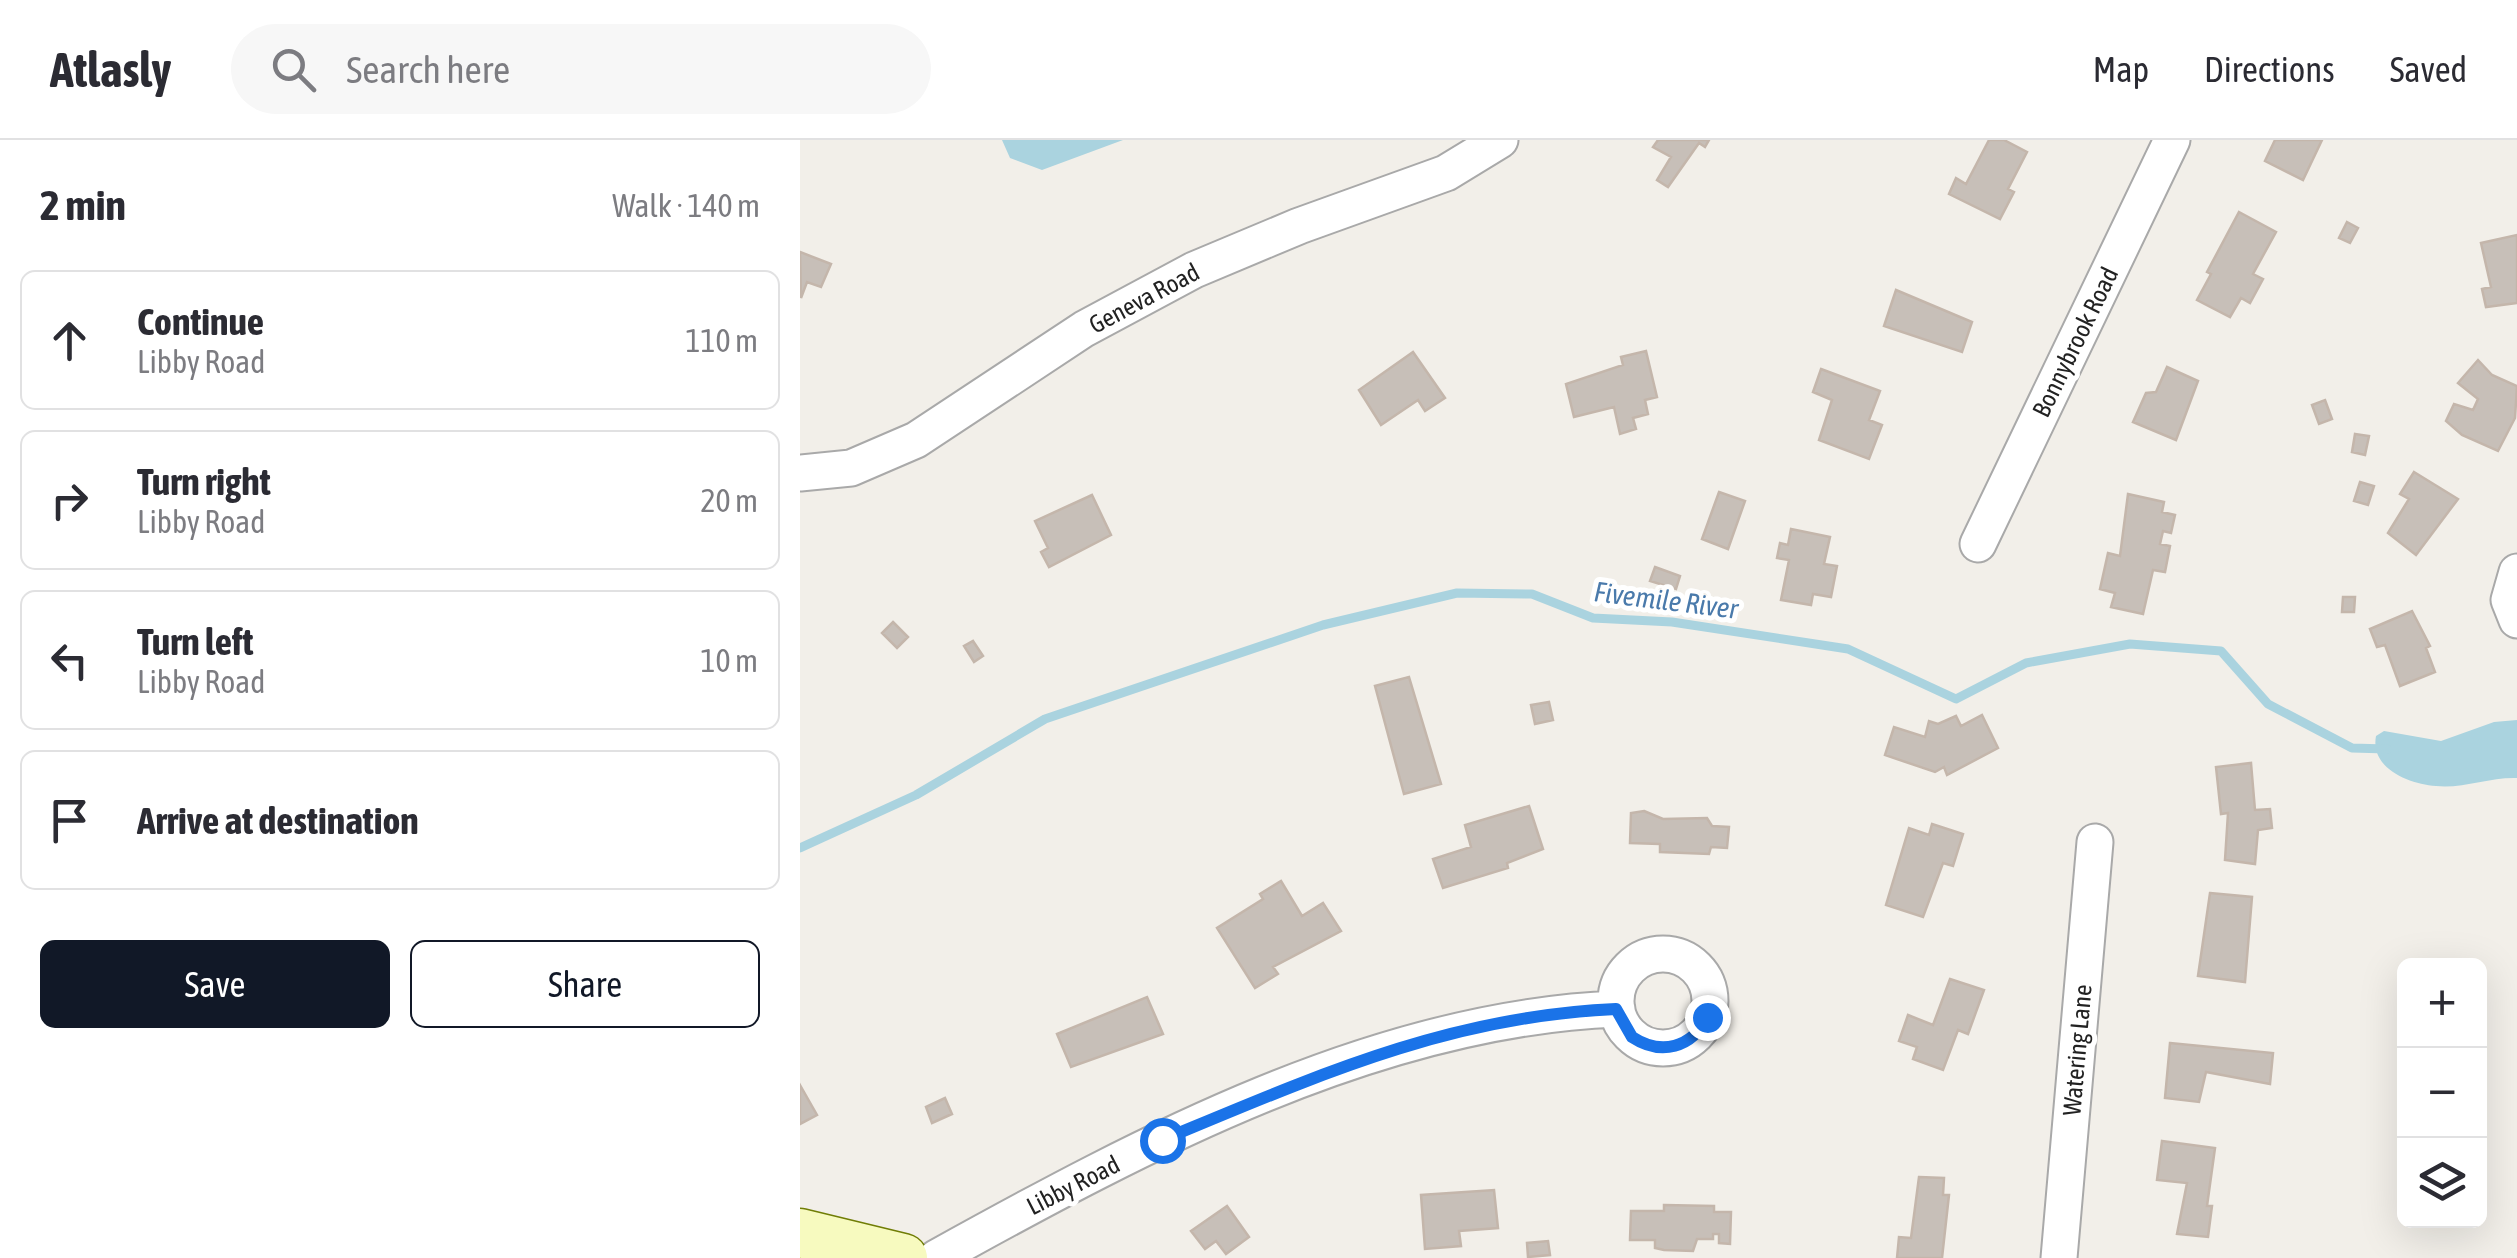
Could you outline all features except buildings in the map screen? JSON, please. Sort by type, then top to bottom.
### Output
[{"type":"main road","points":[[800,1234],[903,1258]]},
{"type":"street","name":"Geneva Road","points":[[800,474],[851,468],[916,440],[1084,329],[1194,270],[1299,226],[1446,173],[1500,140]]},
{"type":"street","name":"Bonnybrook Road","points":[[1978,544],[2172,140]]},
{"type":"street","points":[[2517,572],[2509,600],[2517,620]]},
{"type":"street","name":"Watering Lane","points":[[2059,1258],[2095,842]]},
{"type":"street","name":"Libby Road","points":[[936,1258],[1162,1140],[1352,1061],[1499,1019],[1616,1009]]},
{"type":"water","points":[[1002,140],[1123,140],[1042,170],[1010,158]]},
{"type":"water","points":[[2517,720],[2517,778],[2456,786],[2425,785],[2393,772],[2379,757],[2376,747],[2376,736],[2384,731],[2441,741],[2494,722]]},
{"type":"waterway","name":"Fivemile River","points":[[800,848],[916,795],[1045,719],[1323,625],[1457,593],[1532,594],[1593,618],[1672,622],[1848,649],[1956,699],[2026,663],[2130,644],[2221,651],[2268,704],[2352,748],[2387,749]]},
{"type":"route","points":[[1162,1140],[1352,1061],[1499,1019],[1616,1009],[1632,1037],[1662,1048],[1686,1042],[1707,1017]]}]
